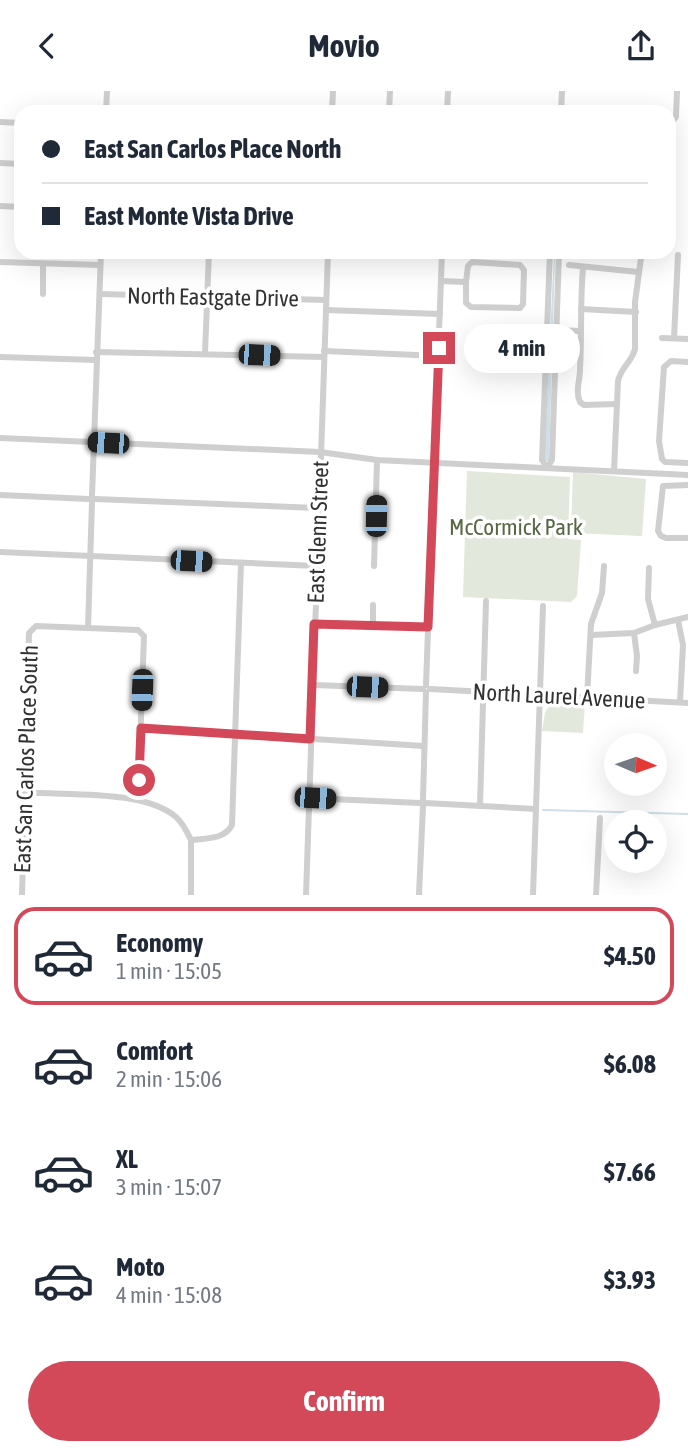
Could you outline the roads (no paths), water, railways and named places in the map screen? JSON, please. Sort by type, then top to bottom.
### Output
[{"type":"street","points":[[676,117],[677,91]]},
{"type":"street","points":[[674,338],[678,255]]},
{"type":"street","points":[[100,259],[88,628],[138,630],[144,636],[138,800]]},
{"type":"street","points":[[205,353],[209,259]]},
{"type":"street","name":"East Glenn Street","points":[[306,895],[328,259]]},
{"type":"street","points":[[419,895],[442,259]]},
{"type":"street","points":[[547,468],[542,460],[550,259]]},
{"type":"street","points":[[547,468],[552,460],[559,259]]},
{"type":"street","points":[[614,471],[620,373],[634,356],[641,259]]},
{"type":"street","points":[[0,262],[100,265]]},
{"type":"street","points":[[472,262],[520,265],[524,270],[523,305],[520,308],[471,307],[466,303],[466,282],[468,266],[472,262]]},
{"type":"street","points":[[43,264],[43,294]]},
{"type":"street","points":[[569,265],[638,272]]},
{"type":"street","points":[[678,265],[688,265]]},
{"type":"street","points":[[583,268],[577,395],[584,405],[617,404]]},
{"type":"street","points":[[441,281],[466,282]]},
{"type":"street","name":"North Eastgate Drive","points":[[100,295],[326,300]]},
{"type":"street","points":[[581,309],[636,312]]},
{"type":"street","name":"North Eastgate Drive","points":[[326,310],[440,314]]},
{"type":"street","points":[[557,330],[579,331]]},
{"type":"street","points":[[662,338],[688,339]]},
{"type":"street","points":[[96,352],[439,356]]},
{"type":"street","points":[[0,357],[96,361]]},
{"type":"street","points":[[660,473],[663,460],[659,440],[663,370],[671,361],[688,362]]},
{"type":"street","points":[[0,438],[320,452],[377,460],[688,475]]},
{"type":"street","points":[[374,566],[377,460]]},
{"type":"street","points":[[663,460],[688,463]]},
{"type":"street","points":[[688,485],[663,486],[658,531],[666,538],[688,538]]},
{"type":"street","points":[[0,495],[318,507]]},
{"type":"street","points":[[0,552],[316,566]]},
{"type":"street","points":[[191,840],[222,837],[232,825],[241,563]]},
{"type":"street","points":[[587,697],[592,618],[602,593],[604,566]]},
{"type":"street","points":[[649,568],[648,599],[654,625]]},
{"type":"street","points":[[480,806],[486,601]]},
{"type":"street","points":[[373,605],[373,625]]},
{"type":"street","points":[[533,895],[543,605]]},
{"type":"street","points":[[591,635],[634,633],[688,617]]},
{"type":"street","points":[[678,620],[683,645],[680,702]]},
{"type":"street","points":[[314,624],[428,627]]},
{"type":"street","name":"East San Carlos Place South","points":[[22,895],[29,633],[36,626],[88,628]]},
{"type":"street","points":[[634,633],[636,671]]},
{"type":"street","name":"North Laurel Avenue","points":[[313,685],[688,703]]},
{"type":"street","points":[[141,728],[424,745]]},
{"type":"street","points":[[25,792],[138,800],[175,817],[191,840],[191,895]]},
{"type":"street","points":[[309,798],[536,809]]},
{"type":"street","points":[[596,895],[600,818]]},
{"type":"waterway","points":[[543,810],[688,814]]},
{"type":"park label","name":"McCormick Park","points":[[516,527]]}]
